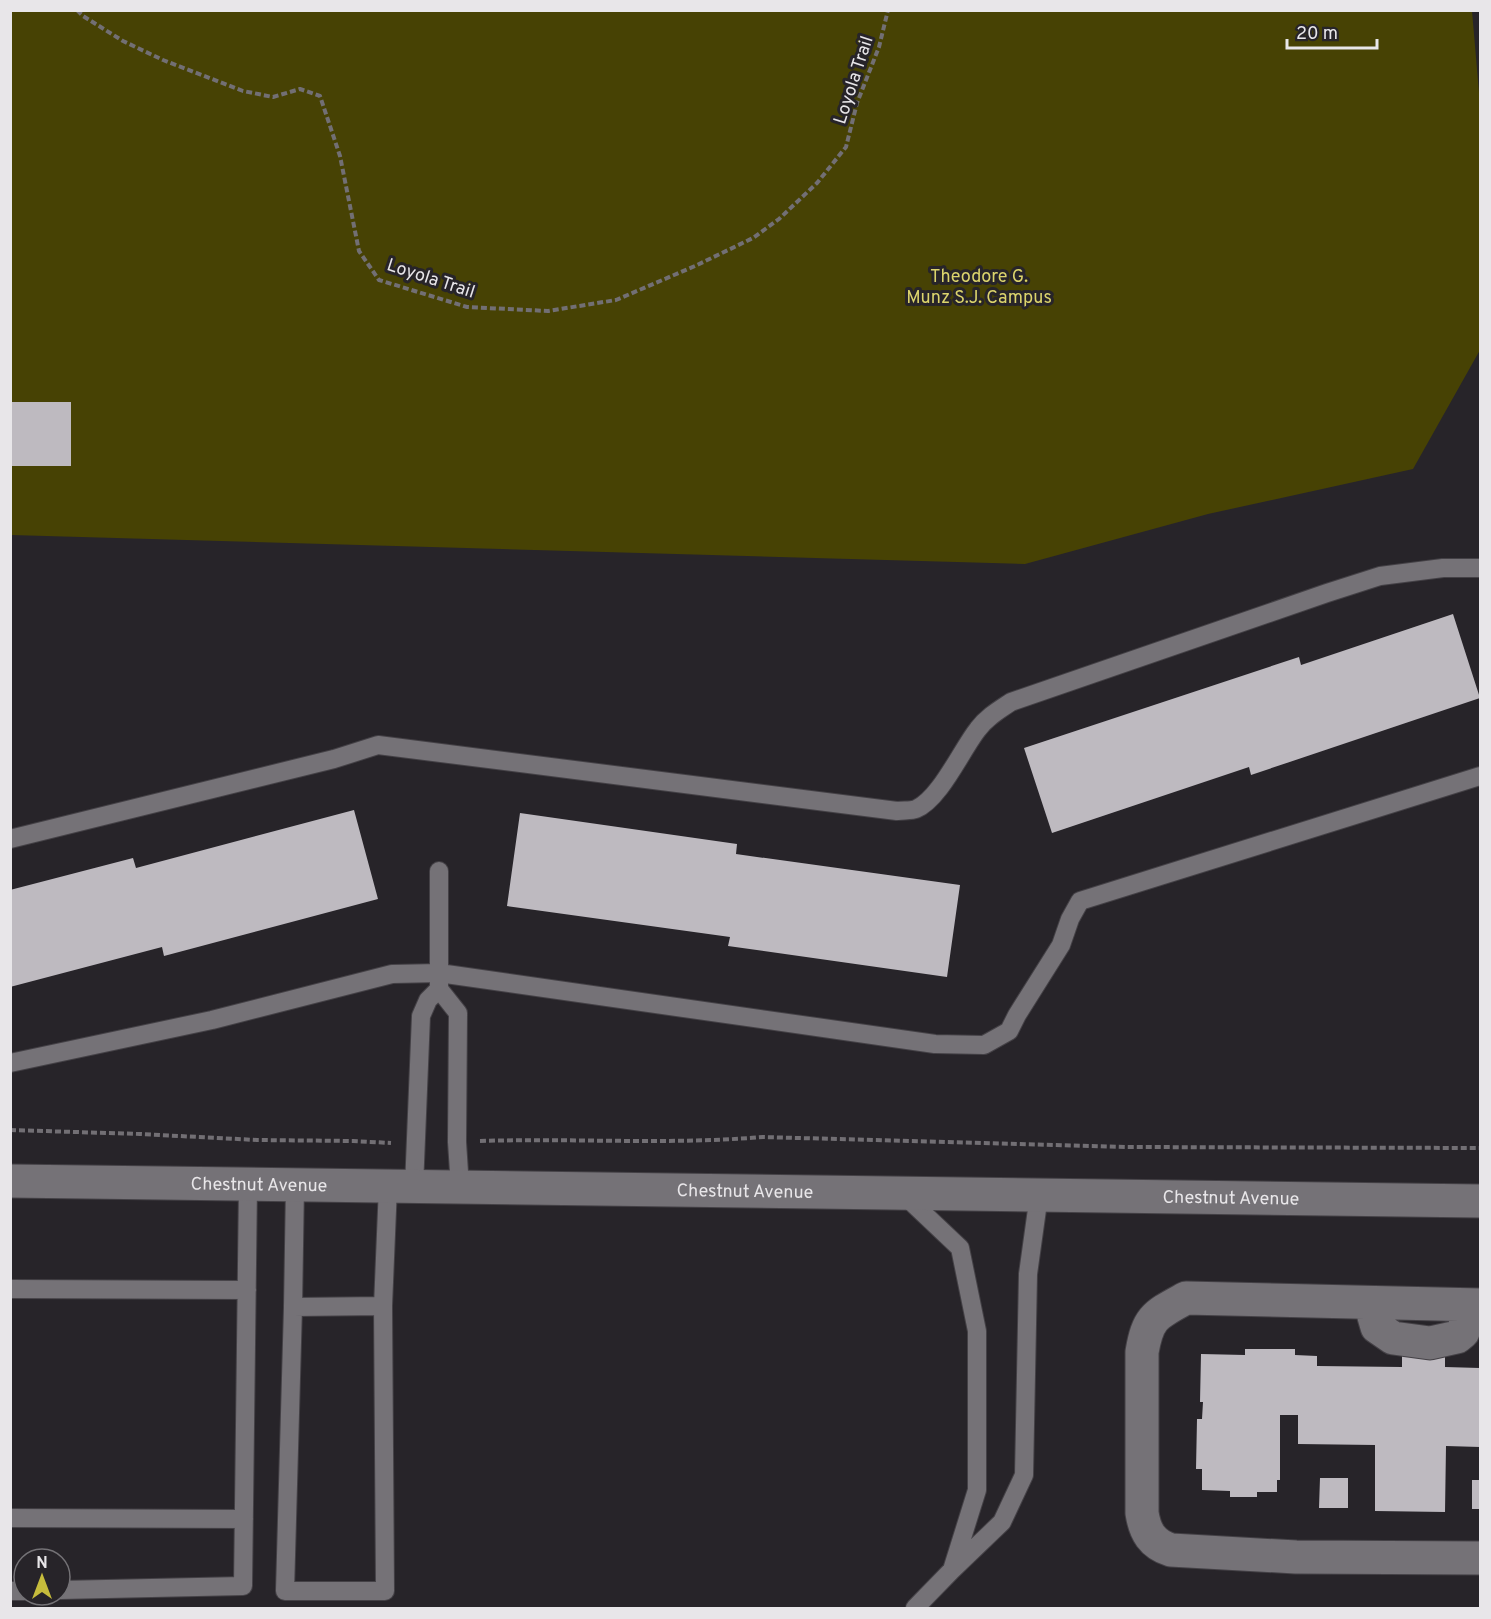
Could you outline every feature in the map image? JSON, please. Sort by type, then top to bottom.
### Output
[{"type":"street","name":"Chestnut Avenue","points":[[10,1181],[1480,1201]]},
{"type":"street","points":[[1476,1305],[1186,1298],[1160,1312],[1146,1330],[1142,1353],[1142,1513],[1145,1528],[1159,1546],[1171,1550],[1296,1557],[1480,1558]]},
{"type":"lane","points":[[10,839],[334,759],[378,745],[897,811],[916,809],[928,799],[947,776],[978,729],[993,713],[1011,702],[1380,576],[1443,568],[1480,568]]},
{"type":"lane","points":[[10,1063],[212,1020],[392,974],[935,1044],[984,1045],[1009,1031],[1061,945],[1080,901],[1480,776]]},
{"type":"lane","points":[[295,1185],[285,1592],[385,1591],[383,1306],[401,1187],[416,1145],[421,1016],[439,981],[439,871]]},
{"type":"lane","points":[[439,981],[458,1013],[457,1142],[460,1187]]},
{"type":"lane","points":[[72,1590],[243,1587],[248,1184]]},
{"type":"lane","points":[[902,1193],[960,1248],[977,1330],[977,1490],[952,1569]]},
{"type":"lane","points":[[915,1608],[1002,1522],[1023,1475],[1028,1274],[1040,1195]]},
{"type":"lane","points":[[10,1289],[247,1290]]},
{"type":"lane","points":[[293,1307],[383,1306]]},
{"type":"lane","points":[[10,1518],[244,1519]]},
{"type":"path","name":"Loyola Trail","points":[[77,10],[82,16],[123,41],[203,77],[243,91],[273,97],[300,89],[320,96],[340,156],[359,251],[380,280],[467,307],[548,311],[616,300],[753,238],[779,219],[817,183],[846,147],[857,103],[879,47],[888,10]]},
{"type":"path","points":[[10,1130],[416,1145]]},
{"type":"path","points":[[457,1142],[541,1139],[637,1142],[714,1141],[763,1137],[1126,1147],[1480,1148]]},
{"type":"green space","name":"Theodore G. Munz S.J. Campus","points":[[11,11],[1472,11],[1480,104],[1480,350],[1413,469],[1208,514],[1025,564],[11,535]]},
{"type":"building","points":[[10,402],[71,402],[71,466],[10,466]]},
{"type":"building","points":[[1453,614],[1480,698],[1251,775],[1249,767],[1052,833],[1024,748],[1299,657],[1301,665]]},
{"type":"building","points":[[354,810],[378,899],[164,956],[162,947],[10,987],[10,890],[133,858],[136,868]]},
{"type":"building","points":[[520,813],[737,844],[736,854],[960,885],[947,977],[728,946],[730,937],[507,906]]},
{"type":"building","points":[[1245,1349],[1295,1349],[1295,1355],[1317,1356],[1317,1366],[1402,1367],[1402,1353],[1445,1354],[1445,1367],[1480,1368],[1480,1447],[1446,1446],[1445,1512],[1375,1511],[1375,1445],[1298,1444],[1298,1415],[1280,1415],[1280,1480],[1277,1480],[1277,1492],[1257,1492],[1257,1497],[1230,1497],[1230,1491],[1202,1490],[1202,1469],[1196,1469],[1197,1419],[1202,1419],[1203,1402],[1200,1402],[1201,1354],[1245,1355]]},
{"type":"building","points":[[1320,1478],[1348,1478],[1348,1508],[1319,1508]]},
{"type":"building","points":[[1472,1480],[1480,1480],[1480,1509],[1472,1509]]}]
